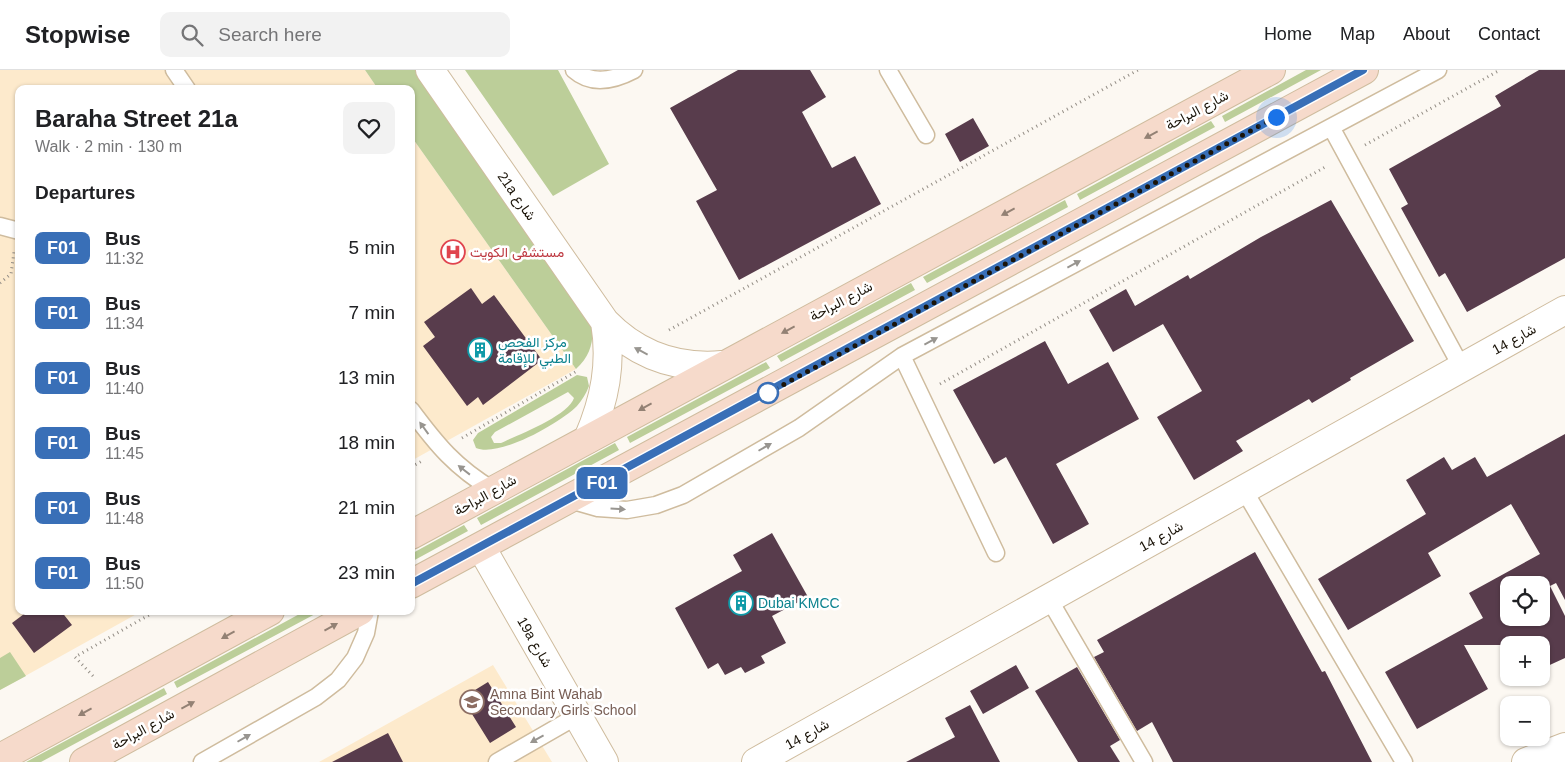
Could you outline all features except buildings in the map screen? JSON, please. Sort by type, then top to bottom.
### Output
[{"type":"street","name":"21a شارع","points":[[430,70],[604,322],[636,348],[669,362],[687,366],[722,365]]},
{"type":"street","name":"شارع البراحة","points":[[415,533],[722,365],[1271,70]]},
{"type":"street","points":[[415,582],[570,500],[1364,70]]},
{"type":"street","name":"شارع 14","points":[[756,762],[1565,310]]},
{"type":"street","name":"21a شارع","points":[[588,438],[603,397],[608,353],[604,322]]},
{"type":"street","name":"19a شارع","points":[[481,547],[604,762]]},
{"type":"street","points":[[0,758],[263,615]]},
{"type":"street","name":"شارع البراحة","points":[[84,762],[353,615]]},
{"type":"street","points":[[1526,762],[1565,747]]},
{"type":"lane","points":[[174,70],[184,85]]},
{"type":"lane","points":[[574,70],[594,80],[611,80],[634,70]]},
{"type":"lane","points":[[888,70],[926,135]]},
{"type":"lane","points":[[570,500],[598,508],[627,510],[656,505],[683,495],[799,428],[902,356],[1438,70]]},
{"type":"lane","points":[[1331,127],[1462,368]]},
{"type":"lane","points":[[0,226],[15,230]]},
{"type":"lane","points":[[902,356],[996,553]]},
{"type":"lane","points":[[415,415],[442,450],[466,472],[493,490]]},
{"type":"lane","points":[[1244,490],[1404,762]]},
{"type":"lane","points":[[1049,598],[1144,762]]},
{"type":"lane","points":[[202,762],[316,697],[338,680],[355,658],[366,633],[369,615]]},
{"type":"lane","points":[[496,762],[577,716]]},
{"type":"path","points":[[636,348],[1138,70]]},
{"type":"path","points":[[921,395],[1500,70]]},
{"type":"path","points":[[0,283],[11,274],[15,249]]},
{"type":"path","points":[[415,465],[608,353]]},
{"type":"path","points":[[85,681],[93,677],[75,657],[149,615]]},
{"type":"shaded area","points":[[0,70],[365,70],[375,85],[15,85],[15,615],[135,615],[0,690]]},
{"type":"shaded area","name":"مستشفى الكويت","points":[[415,142],[576,369],[415,459]]},
{"type":"shaded area","name":"Amna Bint Wahab Secondary Girls School","points":[[493,665],[552,762],[319,762]]},
{"type":"green space","points":[[365,70],[419,70],[592,322],[592,342],[588,353],[576,369],[415,142],[415,85],[375,85]]},
{"type":"green space","points":[[465,70],[558,70],[609,164],[553,196]]},
{"type":"green space","points":[[1306,70],[1321,70],[1225,122],[1222,116]]},
{"type":"green space","points":[[1211,121],[1215,127],[1080,200],[1077,194]]},
{"type":"green space","points":[[1065,200],[1068,207],[927,283],[923,277]]},
{"type":"green space","points":[[911,283],[915,290],[781,362],[777,356]]},
{"type":"green space","points":[[766,362],[770,368],[630,443],[627,437]]},
{"type":"green space","points":[[577,375],[587,377],[589,386],[577,406],[557,421],[529,437],[514,444],[486,450],[476,448],[473,440],[478,433]],"holes":[[[568,392],[574,398],[570,405],[553,418],[501,443],[494,443],[491,437],[495,432]]]},
{"type":"green space","points":[[615,443],[619,450],[481,525],[477,518]]},
{"type":"green space","points":[[464,525],[468,531],[415,560],[415,552]]},
{"type":"green space","points":[[298,615],[313,615],[177,688],[174,682]]},
{"type":"green space","points":[[10,652],[26,676],[0,690],[0,658]]},
{"type":"green space","points":[[164,688],[167,694],[41,762],[26,762]]},
{"type":"bus line","name":"F01","points":[[415,582],[587,491],[1363,70]]},
{"type":"place","name":"مستشفى الكويت","points":[[453,252]]},
{"type":"place","name":"مركز الفحص الطبي للإقامة","points":[[480,350]]},
{"type":"place","name":"Dubai KMCC","points":[[741,603]]},
{"type":"place","name":"Amna Bint Wahab Secondary Girls School","points":[[472,702]]},
{"type":"route","points":[[768,393],[1276,117]]}]
